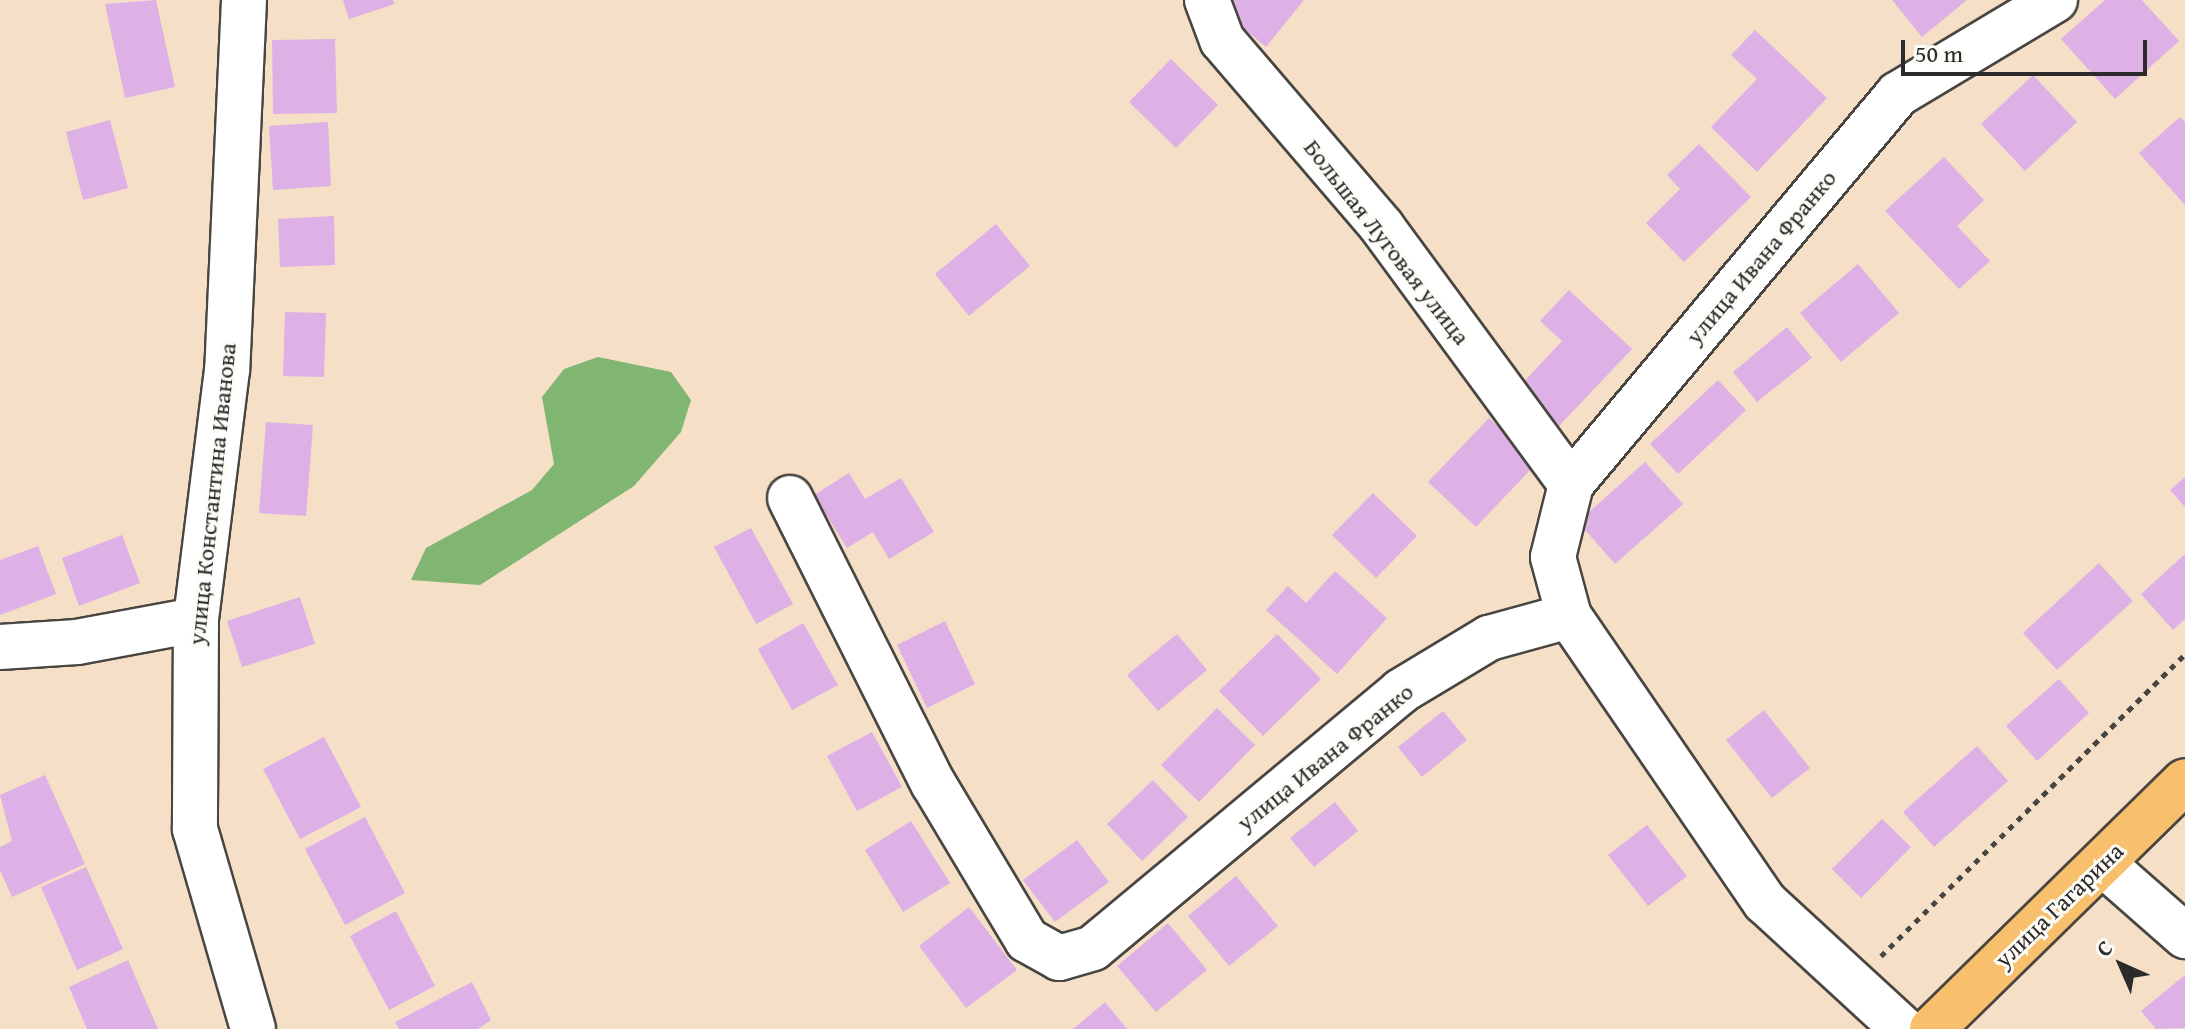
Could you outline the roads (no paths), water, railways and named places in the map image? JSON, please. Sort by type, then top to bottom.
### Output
[{"type":"main road","name":"улица Гагарина","points":[[1932,1029],[2185,781]]},
{"type":"street","name":"улица Константина Иванова","points":[[244,0],[227,370],[196,620],[195,829],[253,1029]]},
{"type":"street","name":"Большая Луговая улица","points":[[1207,0],[1222,40],[1382,227],[1571,484]]},
{"type":"street","name":"улица Ивана Франко","points":[[790,498],[933,783],[1027,940],[1059,958],[1093,948],[1401,691],[1489,638],[1569,616],[1553,557],[1571,484],[1898,94],[2055,0]]},
{"type":"street","points":[[1569,616],[1765,902],[1903,1029]]},
{"type":"street","points":[[0,647],[77,642],[196,620]]},
{"type":"street","points":[[2102,863],[2185,936]]}]
